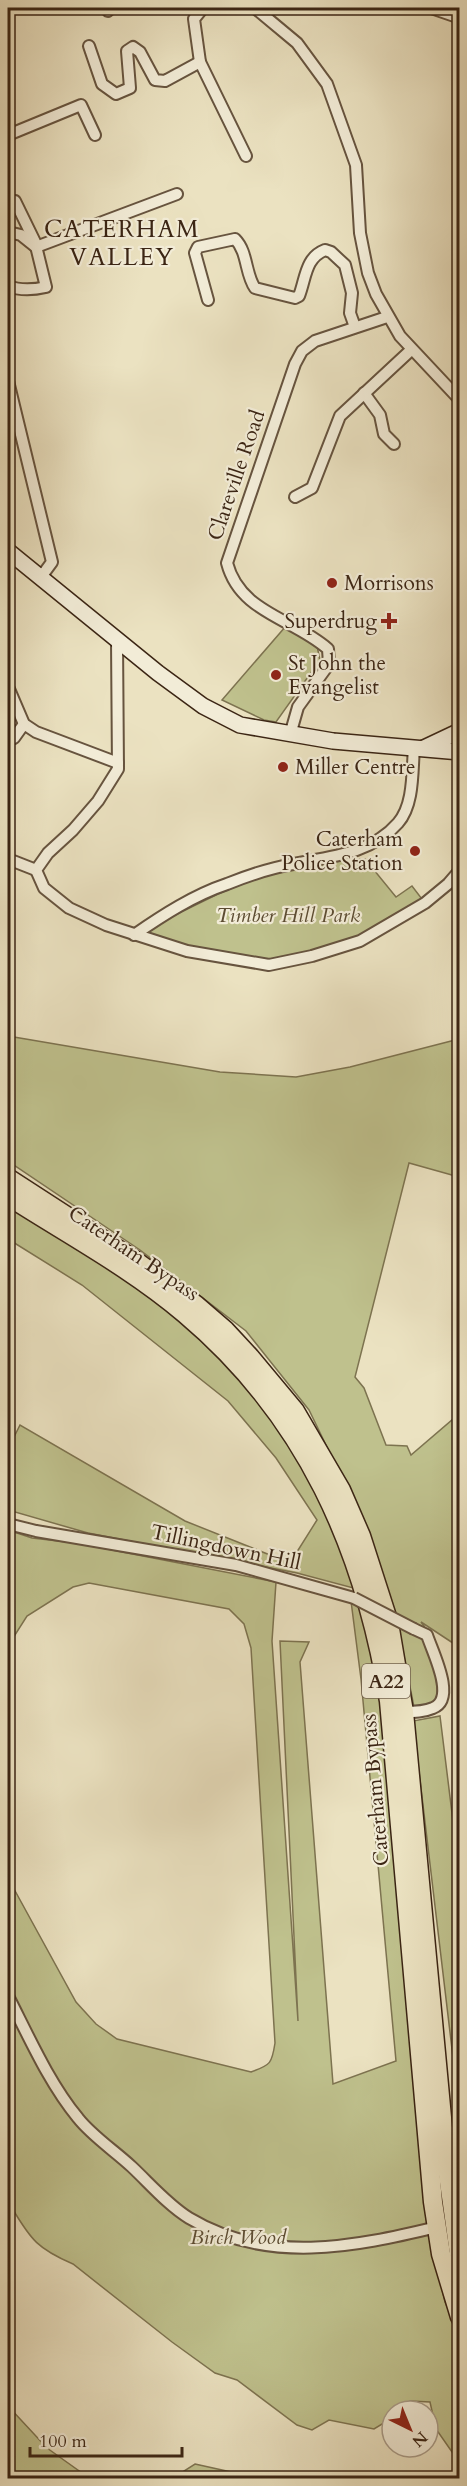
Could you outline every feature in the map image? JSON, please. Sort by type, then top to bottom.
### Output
[{"type":"highway","name":"Caterham Bypass","points":[[8,1178],[133,1259],[196,1305],[250,1357],[294,1411],[341,1490],[361,1536],[389,1623],[404,1712],[446,2160],[459,2261]]},
{"type":"highway","name":"Caterham Bypass","points":[[8,1196],[137,1278],[184,1313],[222,1347],[275,1408],[316,1473],[340,1520],[364,1586],[376,1630],[389,1701],[437,2227],[441,2254],[459,2317]]},
{"type":"main road","points":[[8,551],[117,640],[203,706],[240,725],[290,735],[459,752]]},
{"type":"main road","points":[[419,748],[459,731]]},
{"type":"street","points":[[203,8],[194,19],[200,62],[246,156]]},
{"type":"street","points":[[255,8],[297,43],[327,84],[335,101],[356,165],[360,233],[368,273],[387,317],[411,350],[459,400]]},
{"type":"street","points":[[431,8],[459,18]]},
{"type":"street","points":[[89,46],[102,84],[116,94],[130,88],[126,60],[127,51],[133,47],[140,52],[155,80],[165,81],[200,62]]},
{"type":"street","points":[[8,135],[81,105],[95,135]]},
{"type":"street","points":[[36,247],[177,194]]},
{"type":"street","points":[[8,202],[15,201],[36,247],[46,287],[34,290],[8,286]]},
{"type":"street","points":[[8,232],[21,235],[36,247]]},
{"type":"street","points":[[208,300],[195,253],[198,247],[235,239],[244,256],[251,283],[255,288],[295,298],[301,291],[308,264],[316,253],[325,250],[331,252],[345,265],[352,292],[350,313],[356,327]]},
{"type":"street","name":"Clareville Road","points":[[290,735],[298,707],[329,664],[328,649],[304,631],[250,601],[237,588],[230,576],[227,563],[295,364],[302,351],[315,341],[387,317]]},
{"type":"street","points":[[295,497],[312,488],[340,416],[411,350]]},
{"type":"street","points":[[8,381],[52,562],[41,577]]},
{"type":"street","points":[[364,393],[380,415],[384,434],[394,444]]},
{"type":"street","points":[[36,870],[48,853],[73,830],[98,801],[118,769],[117,640]]},
{"type":"street","points":[[9,689],[24,724],[36,732],[118,763]]},
{"type":"street","points":[[8,741],[14,738],[24,724]]},
{"type":"street","points":[[134,935],[166,913],[223,885],[275,868],[328,858],[359,849],[387,834],[399,822],[406,810],[419,748]]},
{"type":"street","points":[[8,859],[36,870],[44,888],[69,908],[106,925],[187,951],[269,965],[312,956],[360,941],[425,903],[448,884],[459,870]]},
{"type":"street","name":"Tillingdown Hill","points":[[8,1524],[36,1531],[236,1565],[354,1598],[427,1635],[444,1682],[441,1703],[435,1708],[404,1712]]},
{"type":"street","points":[[8,1996],[42,2059],[51,2081],[79,2120],[188,2218],[245,2242],[320,2249],[437,2227]]},
{"type":"green space","points":[[286,626],[317,646],[320,660],[276,722],[264,720],[222,700]]},
{"type":"green space","name":"Timber Hill Park","points":[[346,859],[365,859],[396,897],[412,886],[425,903],[360,941],[269,965],[134,935],[218,894],[259,877]]},
{"type":"green space","points":[[8,1036],[220,1072],[296,1077],[350,1067],[459,1039],[459,1177],[409,1163],[355,1377],[364,1388],[386,1445],[407,1446],[411,1455],[459,1414],[459,1647],[421,1622],[432,1637],[438,1699],[433,1707],[414,1707],[400,1636],[352,1499],[309,1410],[246,1331],[140,1250],[8,1161]]},
{"type":"green space","points":[[8,1202],[96,1259],[176,1317],[233,1371],[276,1423],[319,1489],[357,1589],[297,1573],[88,1533],[8,1510],[8,1449],[20,1425],[185,1521],[290,1563],[317,1520],[276,1458],[228,1401],[82,1285],[8,1239]]},
{"type":"green space","name":"Birch Wood","points":[[8,1530],[32,1538],[76,1543],[276,1582],[272,1641],[298,2021],[280,1641],[309,1642],[300,1662],[333,2084],[396,2061],[361,1679],[351,1601],[364,1613],[380,1700],[426,2218],[445,2302],[459,2334],[459,2462],[440,2435],[440,2399],[380,2399],[380,2425],[374,2429],[329,2420],[312,2430],[297,2425],[237,2380],[215,2373],[73,2264],[43,2248],[30,2236],[8,2205],[8,1878],[76,2002],[96,2024],[117,2039],[251,2072],[269,2062],[275,2043],[251,1648],[244,1624],[229,1609],[89,1583],[73,1587],[27,1616],[8,1646]]},
{"type":"green space","points":[[440,1716],[459,1870],[459,2108],[413,1721]]},
{"type":"green space","points":[[8,2406],[47,2448],[89,2478],[8,2478]]},
{"type":"green space","points":[[195,2464],[231,2472],[240,2478],[173,2478]]},
{"type":"place","name":"Morrisons","points":[[332,583]]},
{"type":"place","name":"Superdrug","points":[[389,621]]},
{"type":"place","name":"St John the Evangelist","points":[[276,675]]},
{"type":"place","name":"Miller Centre","points":[[283,767]]},
{"type":"place","name":"Caterham Police Station","points":[[415,851]]},
{"type":"district","name":"CATERHAM VALLEY","points":[[122,243]]}]
